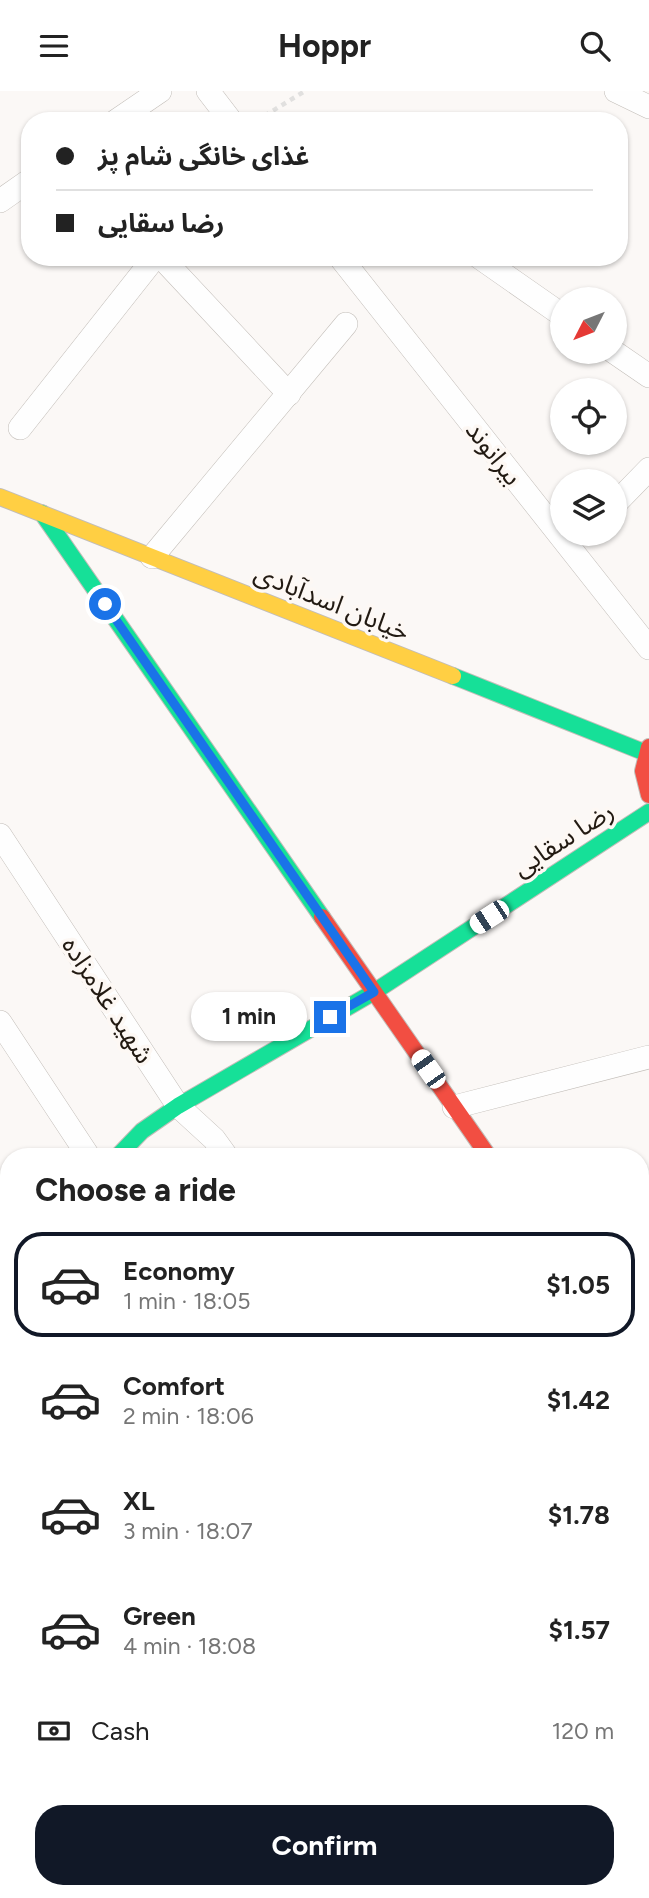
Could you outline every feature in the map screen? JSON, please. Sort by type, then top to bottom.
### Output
[{"type":"street","points":[[129,112],[160,91]]},
{"type":"street","points":[[208,91],[224,112]]},
{"type":"street","points":[[616,91],[649,107]]},
{"type":"street","points":[[1,198],[21,186]]},
{"type":"street","points":[[20,428],[148,266]]},
{"type":"street","points":[[169,266],[289,394]]},
{"type":"street","name":"بیرانوند","points":[[348,266],[550,507]]},
{"type":"street","points":[[492,266],[550,307]]},
{"type":"street","points":[[152,557],[346,324]]},
{"type":"street","points":[[627,361],[649,376]]},
{"type":"street","points":[[627,492],[649,469]]},
{"type":"street","name":"خیابان اسدآبادی","points":[[0,497],[647,750]]},
{"type":"street","points":[[42,513],[483,1148]]},
{"type":"street","name":"بیرانوند","points":[[582,546],[649,648]]},
{"type":"street","points":[[647,750],[643,772],[649,795]]},
{"type":"street","name":"رضا سقایی","points":[[126,1148],[142,1131],[178,1106],[374,992],[649,813]]},
{"type":"street","name":"شهید غلامزاده","points":[[0,835],[178,1106],[220,1148]]},
{"type":"street","points":[[0,1022],[83,1148]]},
{"type":"street","points":[[454,1107],[649,1057]]},
{"type":"path","points":[[271,112],[305,91]]},
{"type":"traffic: fast","points":[[42,513],[322,917]]},
{"type":"traffic: fast","points":[[453,676],[646,753]]},
{"type":"traffic: fast","points":[[126,1148],[142,1131],[178,1106],[374,992],[649,812]]},
{"type":"traffic: slow","points":[[0,497],[453,676]]},
{"type":"traffic: jam","points":[[649,747],[643,771],[649,795]]},
{"type":"traffic: jam","points":[[322,917],[483,1148]]},
{"type":"route","points":[[105,604],[374,992],[330,1017]]}]
